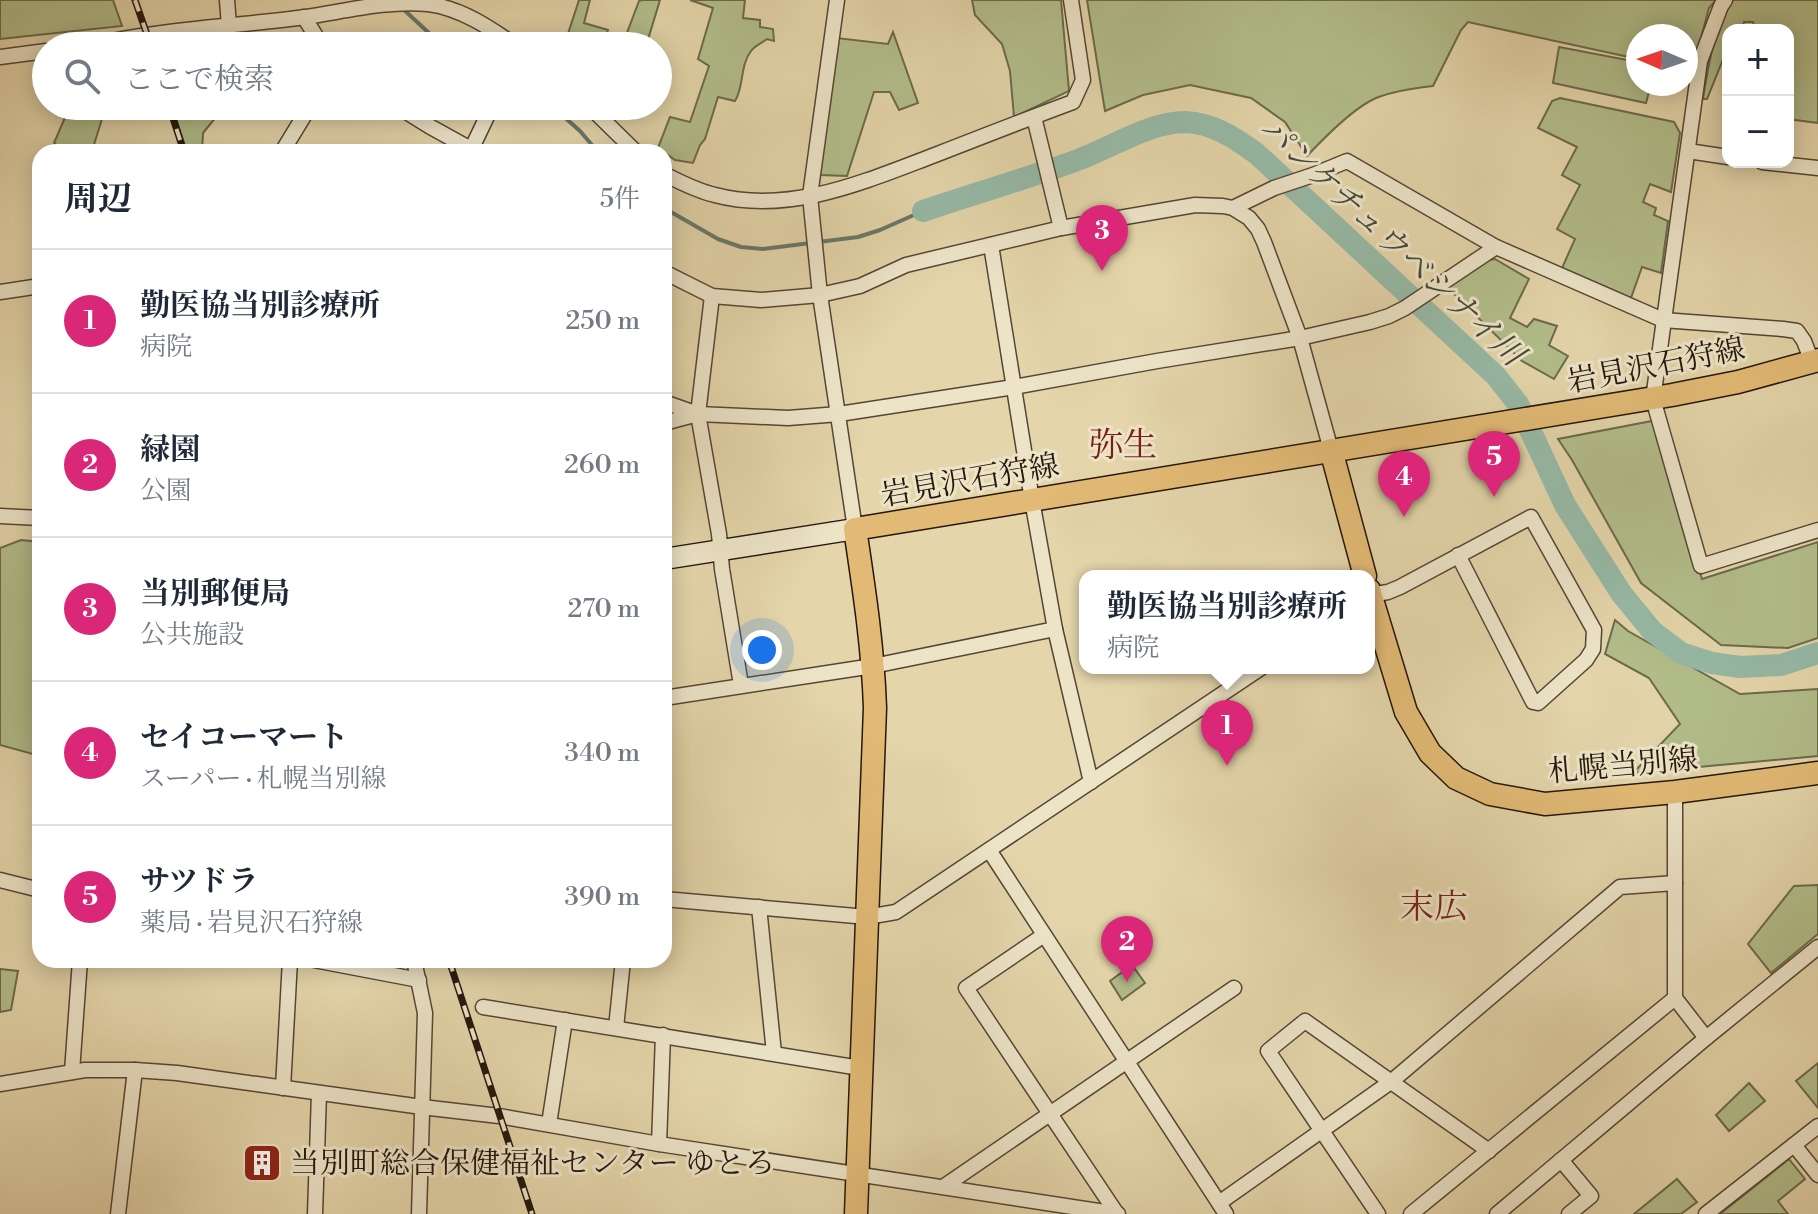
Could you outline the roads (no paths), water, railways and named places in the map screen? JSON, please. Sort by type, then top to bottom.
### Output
[{"type":"main road","name":"岩見沢石狩線","points":[[856,1214],[873,754],[873,666],[855,529],[1653,399],[1738,382],[1815,361]]},
{"type":"main road","points":[[1331,450],[1363,570]]},
{"type":"main road","points":[[672,558],[855,529]]},
{"type":"main road","name":"札幌当別線","points":[[1375,612],[1406,712],[1430,753],[1456,778],[1490,794],[1545,804],[1675,792],[1818,773]]},
{"type":"street","points":[[227,0],[229,26]]},
{"type":"street","points":[[837,0],[810,196],[814,256],[855,529]]},
{"type":"street","points":[[672,178],[694,189],[730,199],[810,196],[855,186],[1073,102],[1083,80],[1071,0]]},
{"type":"street","points":[[1725,0],[1700,61],[1653,399],[1701,566],[1818,530]]},
{"type":"street","points":[[174,32],[425,3],[458,12],[495,32]]},
{"type":"street","points":[[304,17],[313,32]]},
{"type":"street","points":[[0,57],[32,53]]},
{"type":"street","points":[[1034,117],[1061,228]]},
{"type":"street","points":[[287,144],[301,120]]},
{"type":"street","points":[[419,120],[460,144]]},
{"type":"street","points":[[475,144],[486,120]]},
{"type":"street","points":[[603,120],[628,144]]},
{"type":"street","points":[[1688,151],[1722,156]]},
{"type":"street","points":[[1233,208],[1274,188],[1347,161],[1496,247],[1663,320],[1797,331],[1815,361]]},
{"type":"street","points":[[1794,165],[1818,168]]},
{"type":"street","points":[[672,276],[712,296],[761,300],[820,295],[860,286],[906,265],[1061,228],[1195,205],[1233,208],[1249,218],[1258,229],[1300,338],[1331,450]]},
{"type":"street","points":[[991,245],[1055,629],[1091,782]]},
{"type":"street","points":[[672,405],[698,414],[788,418],[839,414],[1300,338],[1389,316],[1496,247]]},
{"type":"street","points":[[0,292],[32,287]]},
{"type":"street","points":[[712,296],[698,414],[741,685]]},
{"type":"street","points":[[672,421],[698,414]]},
{"type":"street","points":[[0,516],[32,518]]},
{"type":"street","points":[[1375,593],[1388,592],[1458,555],[1531,517],[1594,630],[1593,649],[1586,660],[1538,703],[1533,702],[1458,555]]},
{"type":"street","points":[[672,697],[873,666],[1055,629]]},
{"type":"street","points":[[672,900],[867,917],[896,912],[1252,674]]},
{"type":"street","points":[[1675,792],[1675,998],[1706,1038]]},
{"type":"street","points":[[989,850],[1223,1208],[1392,1081],[1620,887],[1675,883]]},
{"type":"street","points":[[0,880],[32,888]]},
{"type":"street","points":[[759,907],[774,1053]]},
{"type":"street","points":[[1044,935],[966,988],[1117,1214]]},
{"type":"street","points":[[1497,1214],[1818,947]]},
{"type":"street","points":[[72,1072],[79,968]]},
{"type":"street","points":[[283,1088],[290,968]]},
{"type":"street","points":[[356,968],[419,980]]},
{"type":"street","points":[[416,968],[425,1013],[419,1214]]},
{"type":"street","points":[[616,1028],[622,968]]},
{"type":"street","points":[[943,1187],[1234,988]]},
{"type":"street","points":[[1411,1214],[1675,998]]},
{"type":"street","points":[[483,1007],[860,1068]]},
{"type":"street","points":[[549,1124],[565,1020]]},
{"type":"street","points":[[1378,1214],[1268,1051],[1305,1021],[1489,1151]]},
{"type":"street","points":[[659,1144],[663,1035]]},
{"type":"street","points":[[0,1084],[85,1070],[177,1073],[549,1124],[659,1144],[1117,1214]]},
{"type":"street","points":[[118,1214],[135,1070]]},
{"type":"street","points":[[315,1214],[319,1093]]},
{"type":"street","points":[[1706,1214],[1818,1126]]},
{"type":"street","points":[[1794,1145],[1818,1175]]},
{"type":"street","points":[[1561,1160],[1591,1196],[1569,1214]]},
{"type":"waterway","name":"パンケチュウベシナイ川","points":[[402,8],[428,32]]},
{"type":"waterway","name":"パンケチュウベシナイ川","points":[[568,120],[591,144]]},
{"type":"waterway","name":"パンケチュウベシナイ川","points":[[923,211],[1075,161],[1157,126],[1185,122],[1223,132],[1257,154],[1496,376],[1518,404],[1565,505],[1621,593],[1652,631],[1681,653],[1712,663],[1740,667],[1781,665],[1818,653]]},
{"type":"waterway","name":"パンケチュウベシナイ川","points":[[672,213],[718,239],[741,247],[763,249],[858,237],[923,211]]},
{"type":"railway","points":[[135,0],[146,32]]},
{"type":"railway","points":[[174,120],[181,144]]},
{"type":"railway","points":[[452,968],[532,1214]]},
{"type":"place","name":"当別郵便局","points":[[1102,271]]},
{"type":"place","name":"サツドラ","points":[[1494,497]]},
{"type":"place","name":"セイコーマート","points":[[1404,517]]},
{"type":"place","name":"勤医協当別診療所","points":[[1227,766]]},
{"type":"place","name":"緑園","points":[[1127,982]]},
{"type":"place","name":"当別町総合保健福祉センター ゆとろ","points":[[262,1163]]},
{"type":"district","name":"弥生","points":[[1123,444]]},
{"type":"district","name":"末広","points":[[1434,906]]}]
